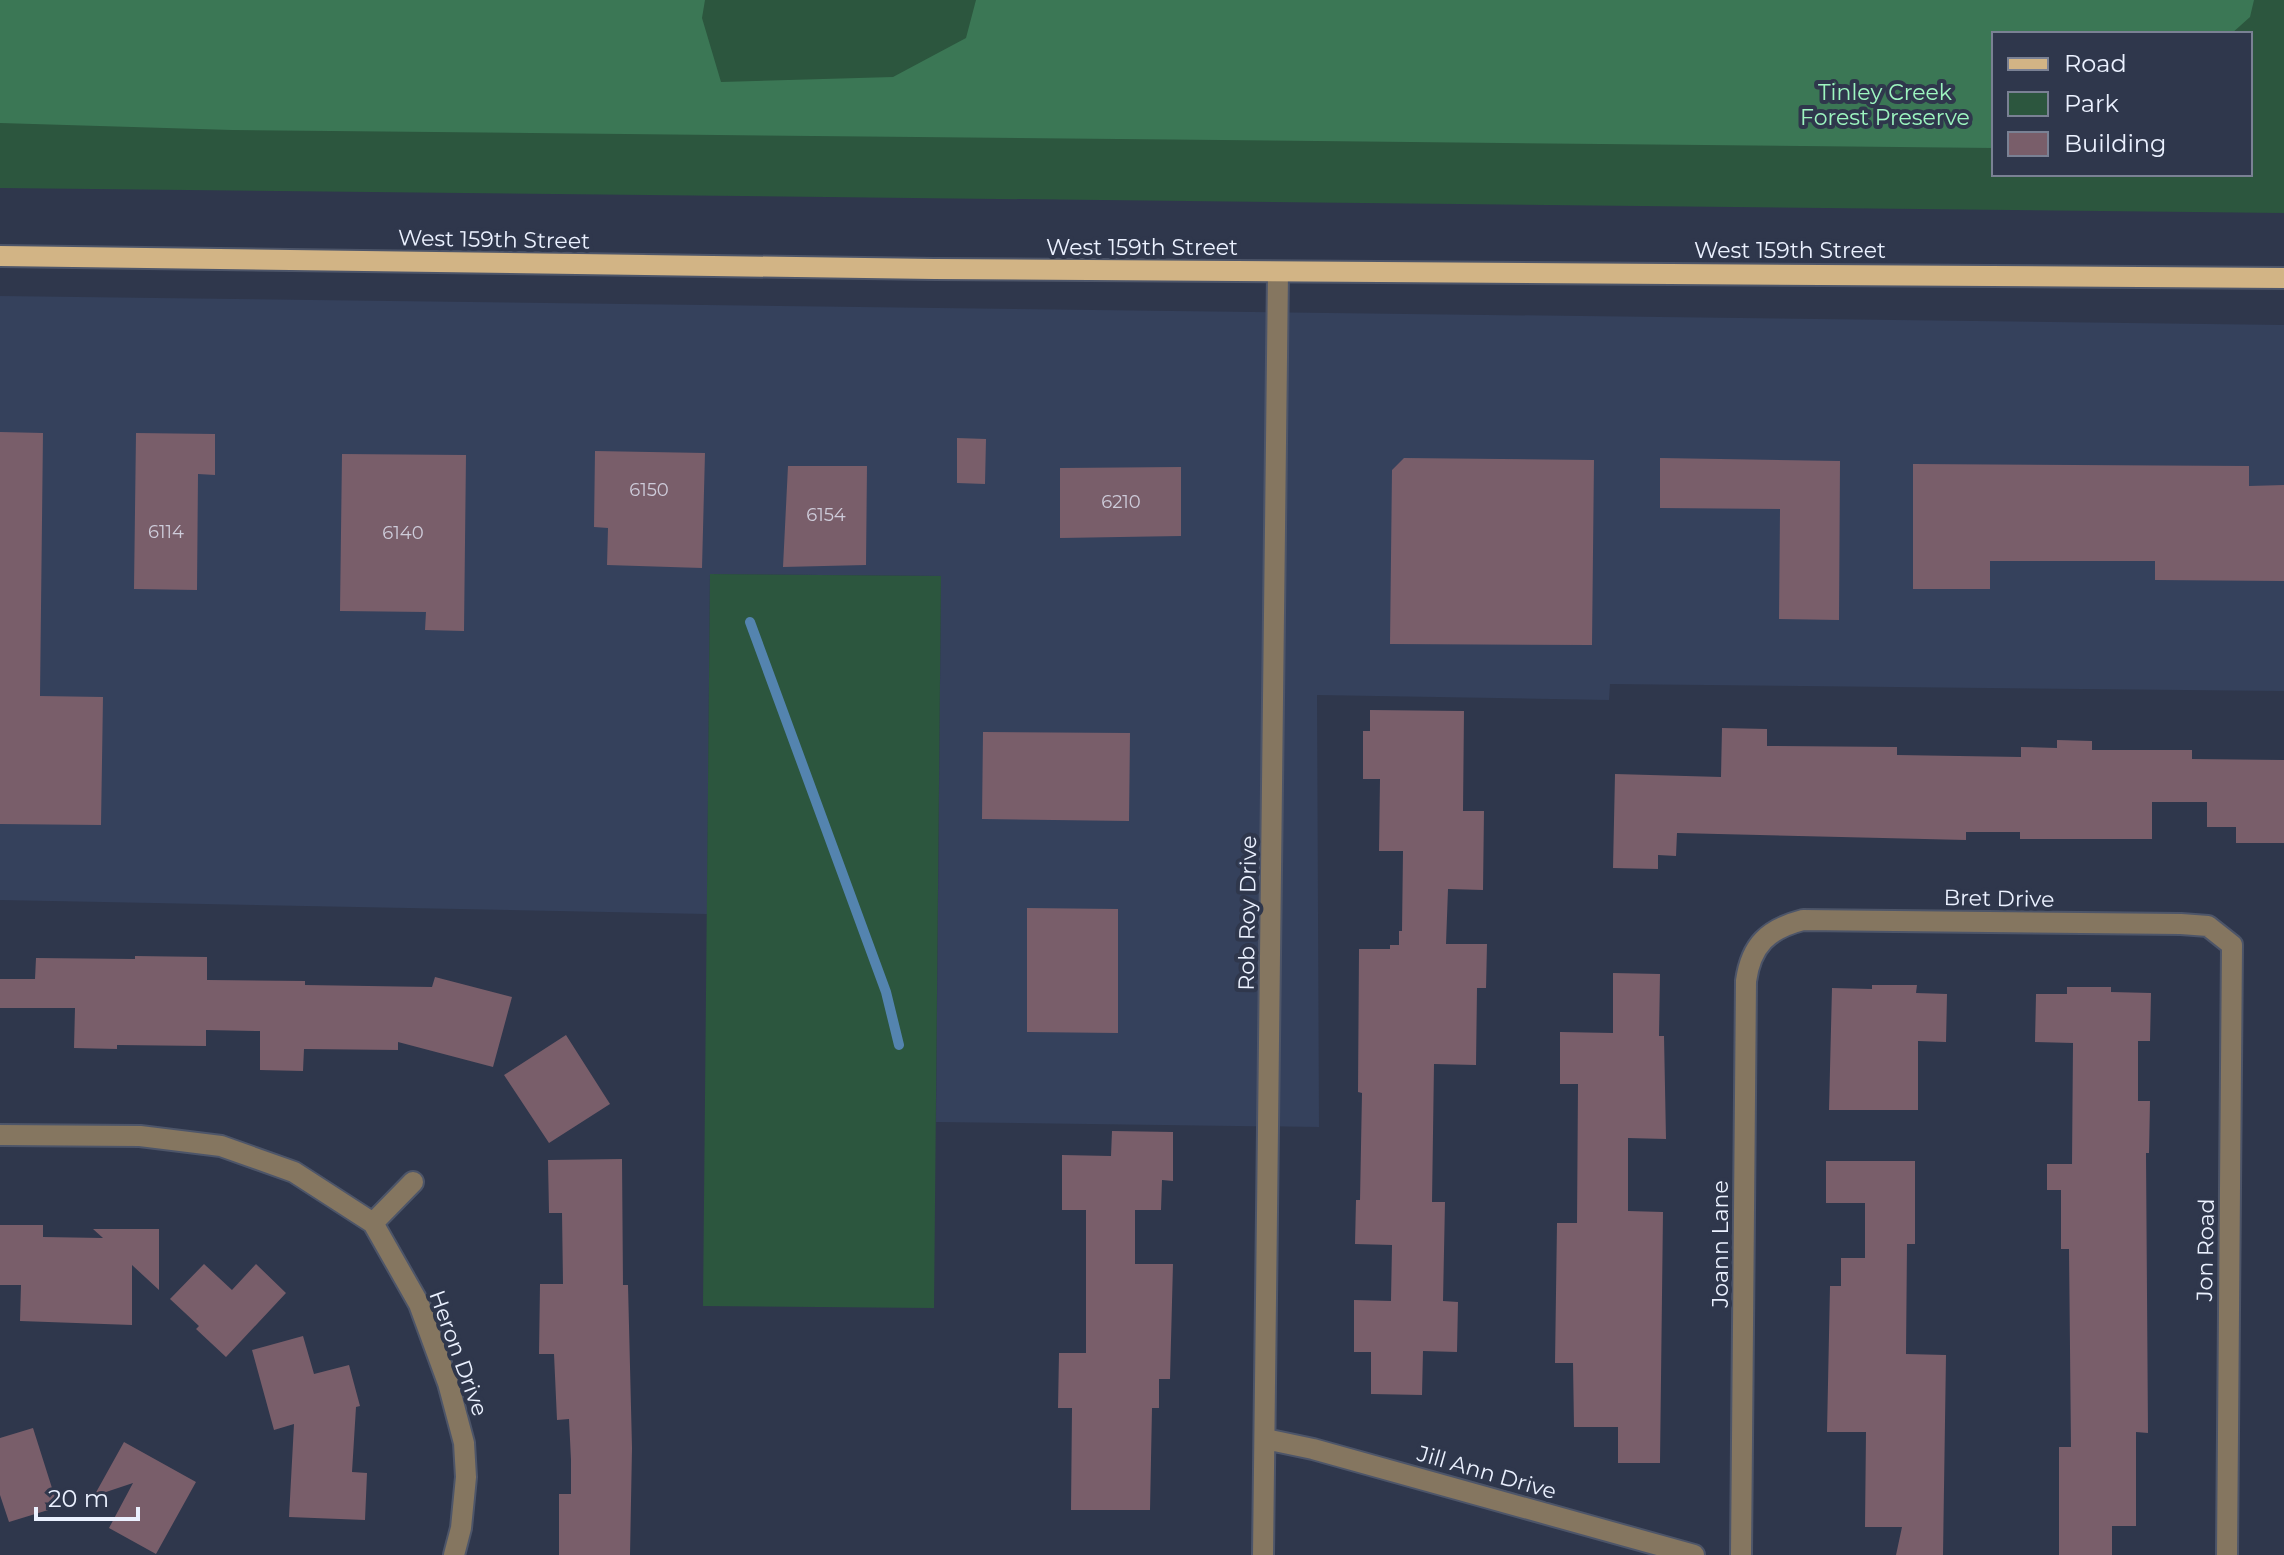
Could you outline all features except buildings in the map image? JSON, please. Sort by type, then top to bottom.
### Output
[{"type":"main road","name":"West 159th Street","points":[[0,256],[1278,272],[2284,278]]},
{"type":"street","name":"Rob Roy Drive","points":[[1263,1555],[1278,272]]},
{"type":"street","name":"Bret Drive","points":[[1764,939],[1783,925],[1803,920],[2181,924],[2208,926],[2232,945]]},
{"type":"street","name":"Joann Lane","points":[[1741,1555],[1746,981],[1751,957],[1764,939]]},
{"type":"street","name":"Jon Road","points":[[2227,1555],[2232,945]]},
{"type":"street","points":[[0,1135],[140,1136],[221,1146],[294,1172],[373,1223],[413,1182]]},
{"type":"street","name":"Heron Drive","points":[[373,1223],[419,1304],[448,1383],[464,1443],[466,1477],[461,1528],[454,1555]]},
{"type":"street","name":"Jill Ann Drive","points":[[1265,1439],[1313,1449],[1694,1555]]},
{"type":"shaded area","points":[[0,296],[2284,325],[2284,691],[1610,684],[1609,700],[1317,695],[1319,1127],[936,1122],[941,576],[710,574],[707,914],[0,900]]},
{"type":"green space","name":"Tinley Creek Forest Preserve","points":[[0,0],[2284,0],[2284,213],[0,188]]},
{"type":"green space","name":"Tinley Creek Forest Preserve","points":[[0,0],[705,0],[702,18],[721,82],[893,77],[966,38],[976,0],[2254,0],[2250,17],[2233,32],[1992,32],[1992,148],[232,130],[0,123]]},
{"type":"green space","points":[[710,574],[941,576],[934,1308],[703,1306]]},
{"type":"waterway","points":[[750,622],[886,992],[899,1045]]}]
